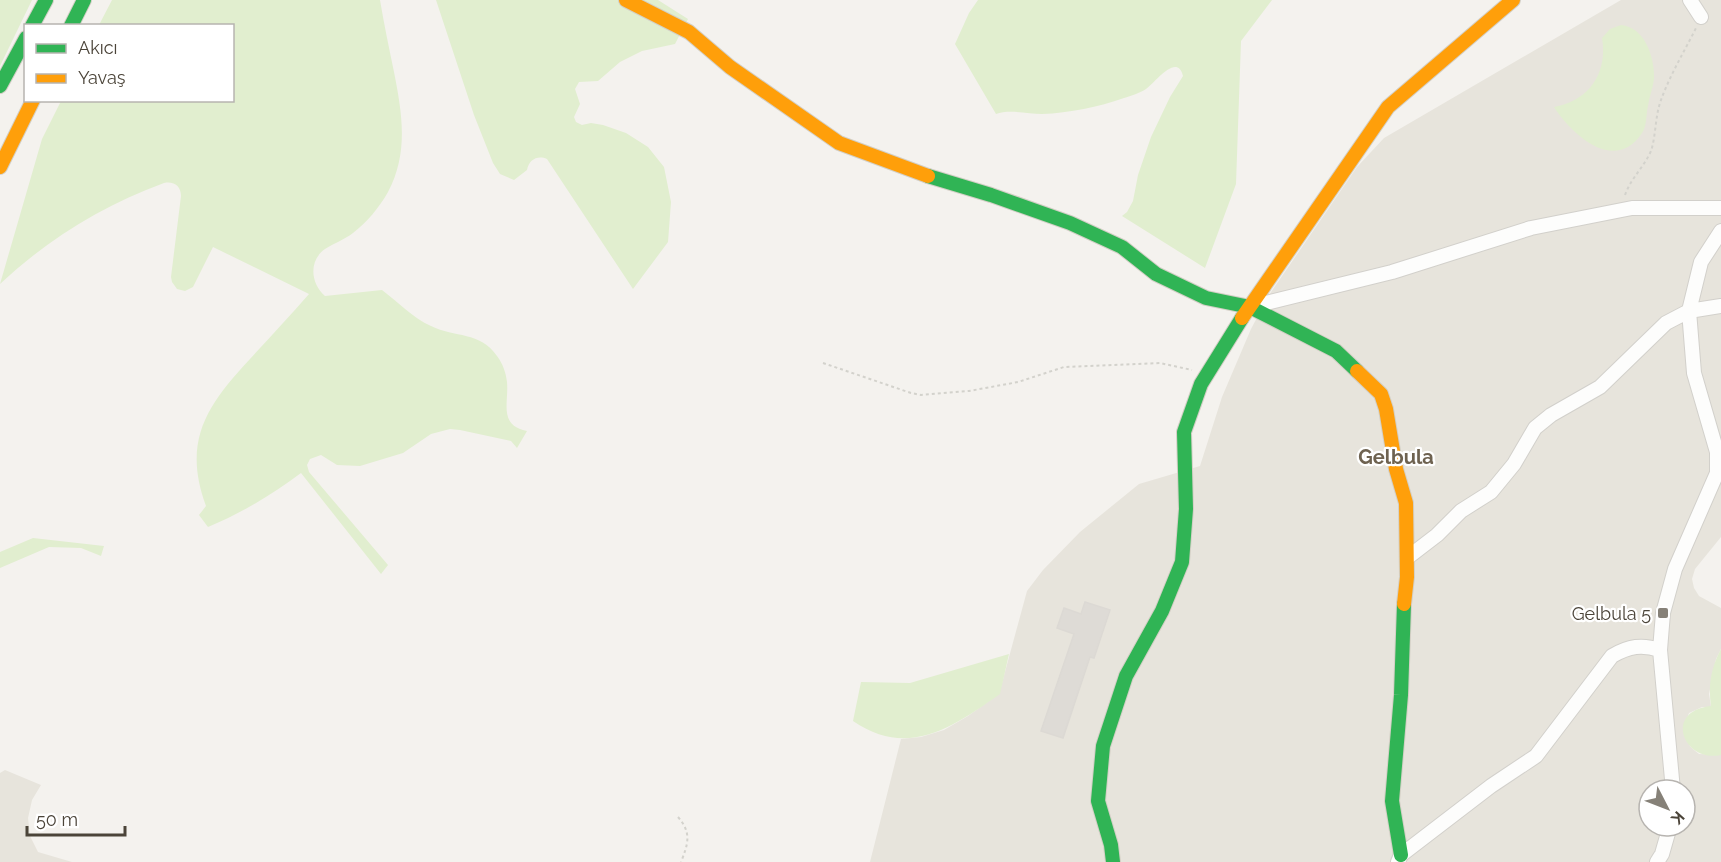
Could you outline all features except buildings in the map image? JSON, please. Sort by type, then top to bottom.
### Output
[{"type":"main road","points":[[33,24],[46,0]]},
{"type":"main road","points":[[72,24],[84,0]]},
{"type":"main road","points":[[626,0],[689,32],[730,68],[839,143],[910,171],[1070,223],[1122,247],[1156,274],[1206,298],[1250,307],[1336,351],[1381,394],[1396,469],[1406,503],[1407,558],[1402,616],[1401,695],[1392,801],[1400,858]]},
{"type":"main road","points":[[1113,862],[1111,844],[1098,801],[1103,746],[1126,676],[1161,611],[1182,562],[1186,509],[1184,432],[1201,384],[1250,307],[1388,107],[1513,0]]},
{"type":"main road","points":[[0,86],[24,42]]},
{"type":"main road","points":[[0,167],[32,102]]},
{"type":"street","points":[[1690,0],[1701,17]]},
{"type":"street","points":[[1250,307],[1392,272],[1531,228],[1632,208],[1721,208]]},
{"type":"street","points":[[1672,778],[1660,650],[1663,613],[1675,569],[1717,473],[1718,452],[1694,374],[1689,311],[1701,262],[1721,231]]},
{"type":"street","points":[[1407,558],[1461,511],[1491,492],[1514,464],[1535,428],[1551,415],[1599,387],[1666,323],[1689,311],[1721,306]]},
{"type":"street","points":[[1400,858],[1491,786],[1536,756],[1612,656],[1635,646],[1648,646],[1660,650]]},
{"type":"street","points":[[1657,862],[1667,838]]},
{"type":"path","points":[[1622,210],[1626,192],[1652,148],[1661,99],[1701,17]]},
{"type":"path","points":[[823,363],[921,395],[969,391],[1018,382],[1064,367],[1160,363],[1207,374]]},
{"type":"path","points":[[678,817],[688,832],[689,841],[681,862]]},
{"type":"shaded area","points":[[1621,0],[1721,0],[1721,537],[1695,569],[1692,579],[1699,596],[1721,608],[1721,649],[1716,659],[1709,694],[1711,707],[1702,707],[1689,713],[1683,729],[1690,746],[1699,754],[1721,755],[1721,862],[870,862],[901,739],[921,737],[944,730],[999,694],[1027,591],[1043,570],[1080,532],[1139,484],[1200,466],[1222,397],[1251,329],[1269,295],[1357,167],[1384,138]]},
{"type":"shaded area","points":[[5,770],[41,785],[32,800],[28,818],[30,836],[38,852],[72,862],[0,862],[0,773]]},
{"type":"green space","points":[[0,0],[32,0],[0,66]]},
{"type":"green space","points":[[112,0],[380,0],[401,117],[399,162],[395,177],[381,204],[353,233],[320,254],[314,266],[314,279],[325,296],[382,290],[424,323],[483,342],[497,356],[504,369],[507,382],[508,418],[512,424],[527,431],[517,448],[511,441],[450,429],[431,434],[403,453],[360,466],[337,465],[321,455],[310,459],[307,465],[309,472],[388,565],[381,574],[301,473],[256,503],[208,527],[199,515],[206,506],[199,483],[197,462],[198,443],[203,425],[222,392],[309,294],[213,247],[193,287],[185,291],[177,289],[171,277],[181,196],[180,189],[176,185],[164,183],[98,213],[37,252],[0,284],[42,139],[60,102],[234,102],[234,24],[100,24]]},
{"type":"green space","points":[[436,0],[658,0],[688,19],[675,44],[642,51],[620,62],[598,81],[579,82],[575,89],[580,104],[574,117],[576,122],[582,125],[591,123],[603,125],[626,133],[648,147],[664,167],[671,202],[668,242],[633,289],[547,159],[534,159],[527,170],[514,180],[500,174],[493,163],[474,115]]},
{"type":"green space","points":[[978,0],[1272,0],[1241,41],[1236,184],[1205,268],[1122,216],[1133,201],[1138,175],[1151,137],[1183,76],[1180,69],[1171,68],[1138,93],[1094,107],[1052,113],[996,114],[955,44],[969,13]]},
{"type":"green space","points":[[1621,25],[1636,31],[1647,45],[1653,62],[1654,79],[1644,130],[1631,145],[1619,150],[1607,150],[1583,138],[1572,129],[1554,107],[1577,99],[1586,92],[1599,74],[1603,51],[1602,38],[1610,29]]},
{"type":"green space","points":[[33,538],[104,546],[101,556],[81,548],[49,547],[0,568],[0,552]]},
{"type":"green space","points":[[1721,649],[1721,755],[1708,755],[1688,744],[1683,726],[1687,717],[1696,710],[1711,706],[1711,677]]},
{"type":"green space","points":[[1009,654],[1000,694],[947,727],[911,738],[893,737],[873,732],[853,721],[861,682],[910,683]]},
{"type":"traffic: fast","points":[[33,24],[46,0]]},
{"type":"traffic: fast","points":[[72,24],[84,0]]},
{"type":"traffic: fast","points":[[0,86],[24,42]]},
{"type":"traffic: fast","points":[[928,176],[1070,223],[1122,247],[1156,274],[1206,298],[1250,307],[1336,351],[1357,371]]},
{"type":"traffic: fast","points":[[1113,862],[1111,845],[1098,801],[1103,746],[1126,676],[1162,611],[1182,562],[1186,509],[1184,432],[1201,384],[1242,318]]},
{"type":"traffic: fast","points":[[1401,855],[1392,801],[1401,695],[1404,604]]},
{"type":"traffic: slow","points":[[626,0],[689,32],[730,67],[839,143],[928,176]]},
{"type":"traffic: slow","points":[[1242,318],[1388,107],[1513,0]]},
{"type":"traffic: slow","points":[[0,167],[32,102]]},
{"type":"traffic: slow","points":[[1357,371],[1381,394],[1386,409],[1396,469],[1406,503],[1407,577],[1404,604]]},
{"type":"place","name":"Gelbula 5","points":[[1663,613]]},
{"type":"district","name":"Gelbula","points":[[1396,457]]}]
